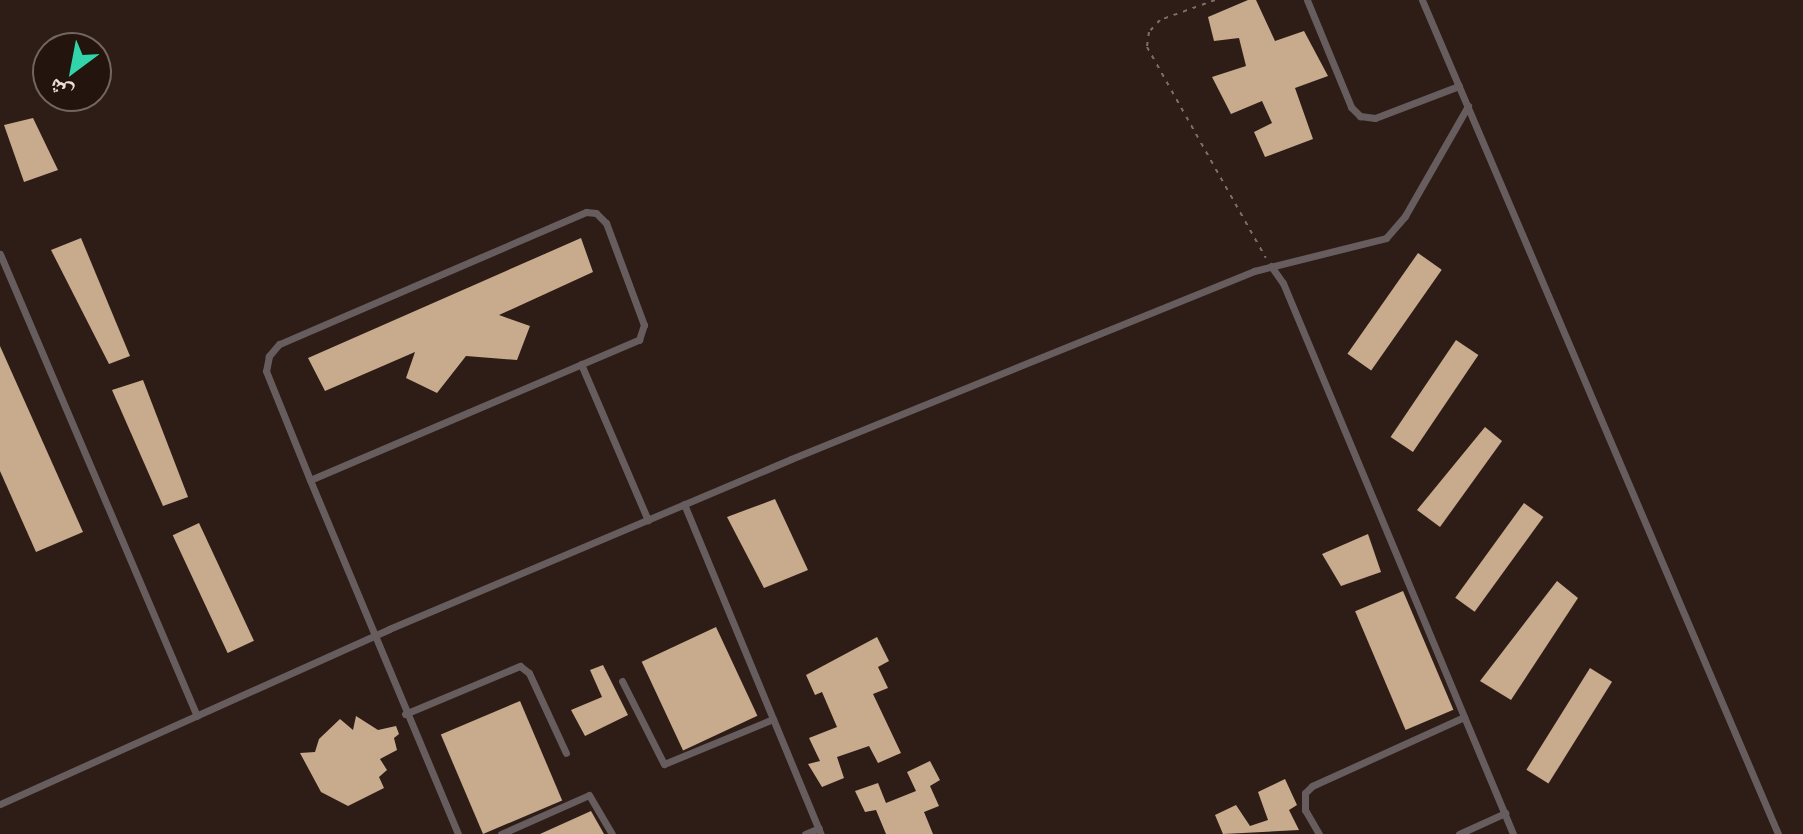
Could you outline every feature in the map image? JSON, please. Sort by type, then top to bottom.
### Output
[{"type":"lane","points":[[1307,0],[1351,107],[1360,116],[1375,118],[1459,86]]},
{"type":"lane","points":[[1422,0],[1778,834]]},
{"type":"lane","points":[[0,804],[372,637],[684,504],[1271,266],[1386,238],[1405,216],[1468,106]]},
{"type":"lane","points":[[310,480],[639,340],[644,325],[606,223],[596,213],[586,212],[279,344],[269,356],[266,371],[372,637],[458,834]]},
{"type":"lane","points":[[0,254],[197,716]]},
{"type":"lane","points":[[1271,266],[1289,298],[1513,834]]},
{"type":"lane","points":[[581,364],[648,520]]},
{"type":"lane","points":[[684,504],[820,831],[805,834]]},
{"type":"lane","points":[[405,714],[520,666],[529,673],[566,753]]},
{"type":"lane","points":[[622,681],[664,764],[773,719]]},
{"type":"lane","points":[[1319,834],[1305,810],[1305,793],[1312,786],[1464,717]]},
{"type":"lane","points":[[501,834],[589,795],[612,834]]},
{"type":"lane","points":[[1459,834],[1505,813]]},
{"type":"path","points":[[1215,0],[1160,20],[1149,32],[1147,47],[1271,266]]},
{"type":"building","points":[[1248,0],[1256,0],[1275,41],[1304,31],[1328,76],[1295,88],[1313,139],[1265,157],[1254,132],[1272,123],[1262,101],[1231,114],[1212,77],[1246,66],[1239,38],[1214,41],[1208,17]]},
{"type":"building","points":[[33,118],[58,170],[24,182],[4,125]]},
{"type":"building","points":[[81,238],[130,356],[109,364],[51,250]]},
{"type":"building","points":[[581,238],[593,272],[499,315],[530,326],[517,360],[466,356],[437,393],[406,378],[415,352],[325,391],[308,358]]},
{"type":"building","points":[[1418,253],[1442,270],[1371,370],[1347,354]]},
{"type":"building","points":[[1456,340],[1478,355],[1413,452],[1391,437]]},
{"type":"building","points":[[0,346],[83,532],[36,552],[0,471]]},
{"type":"building","points":[[143,380],[188,497],[163,506],[112,390]]},
{"type":"building","points":[[1485,427],[1502,441],[1440,527],[1417,510]]},
{"type":"building","points":[[775,499],[808,570],[764,588],[727,517]]},
{"type":"building","points":[[1524,503],[1543,517],[1475,612],[1455,598]]},
{"type":"building","points":[[199,523],[254,641],[228,653],[173,535]]},
{"type":"building","points":[[1368,534],[1381,572],[1341,586],[1322,554]]},
{"type":"building","points":[[1557,581],[1578,598],[1511,700],[1480,681]]},
{"type":"building","points":[[1403,591],[1453,710],[1406,730],[1355,611]]},
{"type":"building","points":[[716,627],[757,716],[683,750],[642,662]]},
{"type":"building","points":[[877,637],[889,661],[878,667],[888,688],[873,694],[901,753],[878,763],[869,746],[837,757],[844,778],[822,787],[808,764],[820,761],[809,738],[837,727],[822,692],[815,695],[806,675]]},
{"type":"building","points":[[603,665],[628,715],[585,736],[571,710],[602,697],[590,670]]},
{"type":"building","points":[[1590,668],[1612,682],[1548,784],[1526,770]]},
{"type":"building","points":[[520,701],[562,800],[483,834],[441,735]]},
{"type":"building","points":[[356,716],[378,730],[396,726],[399,734],[394,738],[397,750],[380,759],[387,770],[379,777],[384,788],[348,806],[321,792],[300,753],[315,752],[319,739],[340,719],[353,730]]},
{"type":"building","points":[[930,761],[940,780],[930,786],[939,806],[924,812],[933,834],[886,834],[876,810],[865,812],[855,791],[878,783],[886,803],[916,791],[907,772]]},
{"type":"building","points":[[1285,779],[1297,805],[1289,810],[1299,830],[1223,834],[1215,815],[1236,805],[1250,826],[1268,820],[1258,792]]},
{"type":"building","points":[[591,811],[604,834],[540,834]]}]
